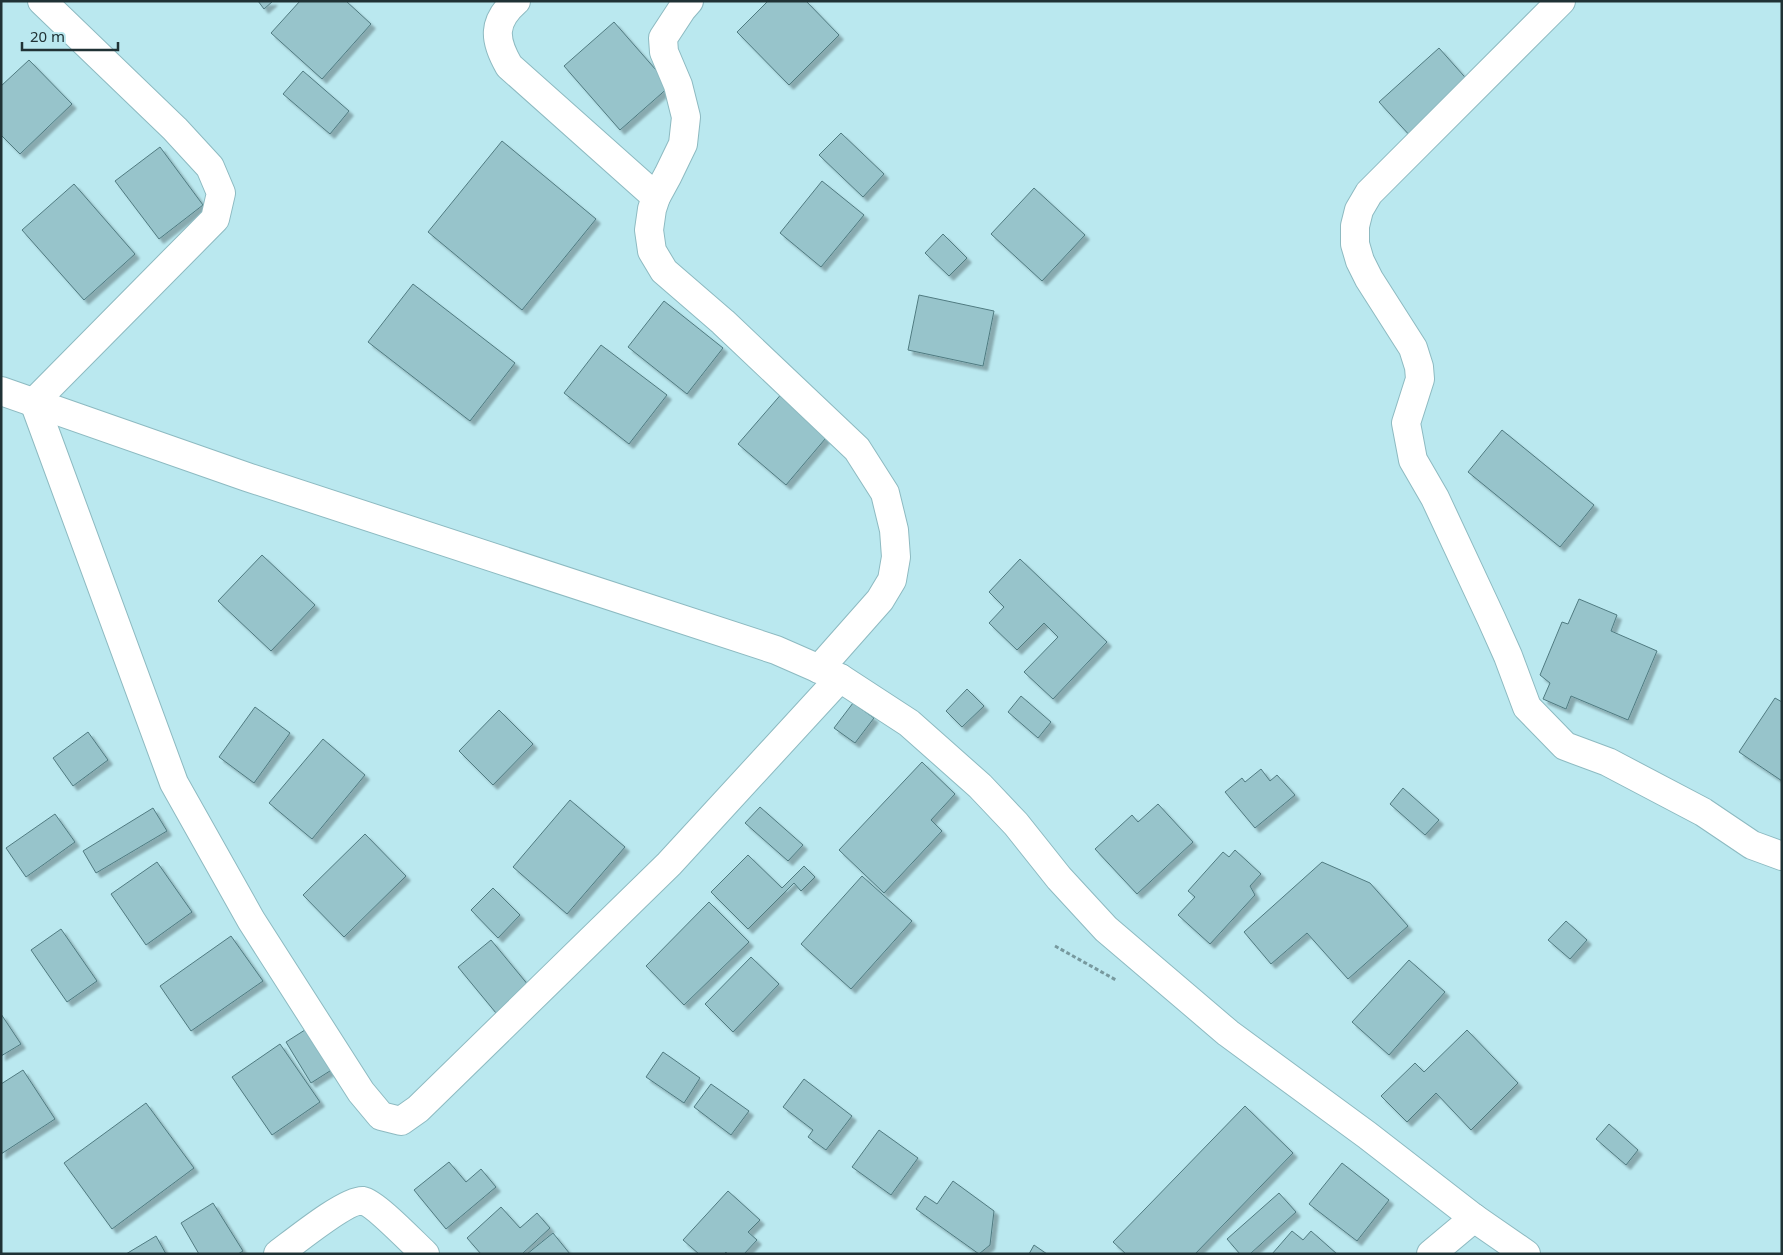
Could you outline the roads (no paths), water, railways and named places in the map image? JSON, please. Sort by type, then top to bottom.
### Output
[{"type":"street","points":[[34,402],[215,219],[221,193],[210,167],[181,135],[42,1]]},
{"type":"street","points":[[516,1],[507,9],[497,29],[500,50],[509,66],[656,197]]},
{"type":"street","points":[[34,402],[174,783],[251,920],[361,1092],[381,1116],[401,1121],[418,1109],[669,864],[830,673],[892,580],[896,557],[894,530],[885,493],[857,449],[723,322],[664,271],[652,251],[649,230],[652,209],[656,197],[683,144],[686,117],[678,85],[664,52],[663,38],[689,1]]},
{"type":"street","points":[[1562,1],[1369,193],[1359,210],[1355,226],[1355,244],[1360,261],[1369,279],[1413,348],[1419,367],[1420,379],[1406,423],[1413,460],[1435,498],[1491,618],[1508,656],[1527,707],[1564,746],[1608,762],[1704,812],[1752,845],[1782,856]]},
{"type":"street","points":[[1,392],[246,477],[776,650],[830,673],[909,723],[980,786],[1016,824],[1059,878],[1106,929],[1205,1014],[1474,1218],[1526,1254]]},
{"type":"street","points":[[278,1254],[341,1209],[353,1203],[364,1201],[375,1208],[425,1254]]},
{"type":"street","points":[[1432,1254],[1474,1218]]}]
